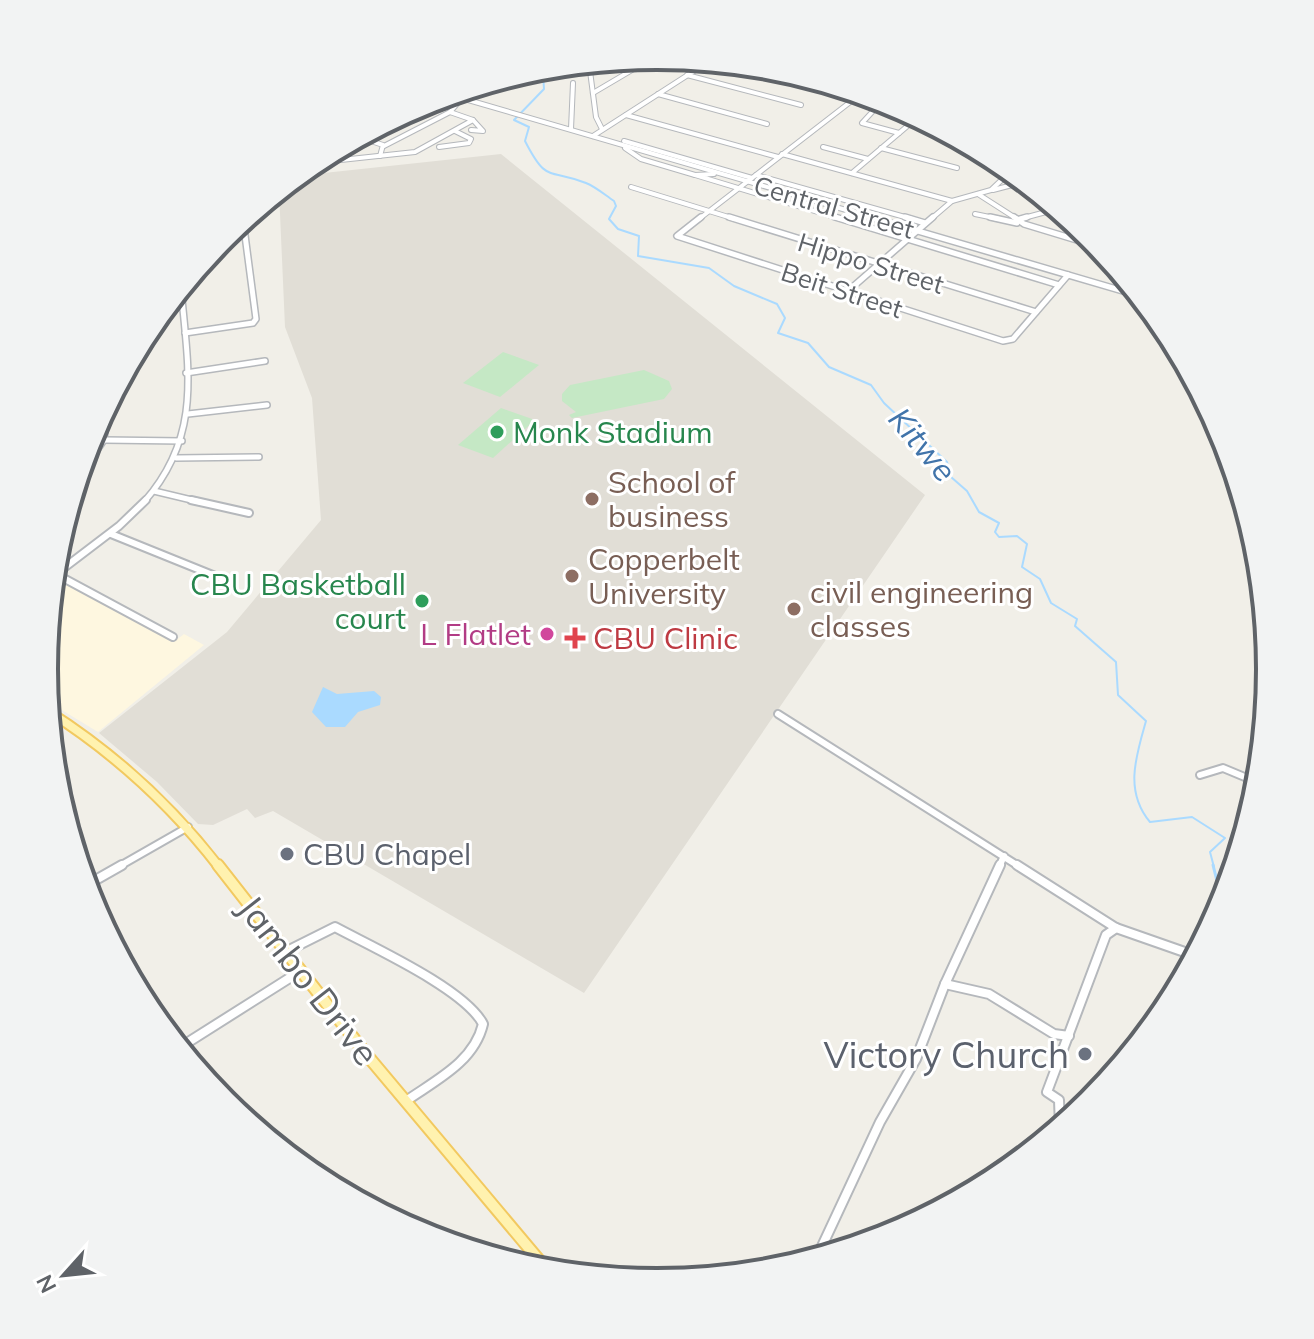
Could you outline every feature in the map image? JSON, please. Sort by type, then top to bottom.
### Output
[{"type":"main road","name":"Jambo Drive","points":[[60,719],[98,743],[188,827],[299,972],[536,1256]]},
{"type":"street","points":[[593,93],[630,71]]},
{"type":"street","points":[[593,136],[692,72]]},
{"type":"street","points":[[591,75],[596,117],[602,129]]},
{"type":"street","points":[[687,75],[801,105]]},
{"type":"street","points":[[571,129],[573,83]]},
{"type":"street","points":[[658,94],[767,124]]},
{"type":"street","name":"Central Street","points":[[470,100],[723,174],[751,178],[917,231],[1119,290]]},
{"type":"street","points":[[707,212],[850,102]]},
{"type":"street","points":[[380,156],[384,146],[450,112],[456,105]]},
{"type":"street","points":[[873,111],[861,120],[862,123],[899,133]]},
{"type":"street","points":[[450,112],[473,120],[483,131],[471,130]]},
{"type":"street","points":[[626,115],[952,201]]},
{"type":"street","points":[[346,158],[415,152],[473,120]]},
{"type":"street","points":[[852,173],[909,126]]},
{"type":"street","points":[[439,147],[469,143],[471,139],[455,131]]},
{"type":"street","points":[[373,142],[384,146]]},
{"type":"street","points":[[613,142],[630,143],[925,223]]},
{"type":"street","points":[[621,145],[641,159],[1059,285]]},
{"type":"street","points":[[823,147],[868,159]]},
{"type":"street","points":[[881,148],[957,168]]},
{"type":"street","points":[[641,159],[649,153]]},
{"type":"street","points":[[661,165],[671,159]]},
{"type":"street","points":[[695,175],[723,174]]},
{"type":"street","points":[[991,190],[1002,180]]},
{"type":"street","points":[[848,291],[952,201],[1010,185]]},
{"type":"street","name":"Hippo Street","points":[[631,187],[1036,312]]},
{"type":"street","points":[[978,194],[1024,224]]},
{"type":"street","name":"Beit Street","points":[[707,212],[677,236],[1007,341],[1036,312]]},
{"type":"street","points":[[1017,220],[1044,213]]},
{"type":"street","points":[[975,214],[1074,239]]},
{"type":"street","points":[[185,333],[253,323],[256,319],[245,235]]},
{"type":"street","points":[[1036,312],[1068,275]]},
{"type":"street","points":[[68,565],[111,534],[154,491],[176,458],[188,414],[183,304]]},
{"type":"street","points":[[186,373],[265,361]]},
{"type":"street","points":[[188,414],[267,405]]},
{"type":"street","points":[[104,440],[182,441]]},
{"type":"street","points":[[176,458],[259,457]]},
{"type":"street","points":[[154,491],[249,513]]},
{"type":"street","points":[[111,534],[225,580]]},
{"type":"street","points":[[65,579],[173,637]]},
{"type":"street","points":[[778,714],[1116,928],[1185,952]]},
{"type":"street","points":[[1200,775],[1218,766],[1246,777]]},
{"type":"street","points":[[97,879],[188,827]]},
{"type":"street","points":[[823,1245],[880,1122],[916,1059],[945,984],[1004,856]]},
{"type":"street","points":[[284,952],[335,927],[422,975],[480,1013],[483,1025],[476,1042],[452,1067],[406,1101]]},
{"type":"street","points":[[1059,1113],[1059,1100],[1047,1092],[1106,935],[1116,928]]},
{"type":"street","points":[[189,1042],[299,972]]},
{"type":"street","points":[[945,984],[989,994],[1054,1034],[1069,1036]]},
{"type":"shaded area","name":"Copperbelt University","points":[[501,154],[925,495],[584,993],[273,811],[255,818],[247,809],[213,825],[198,824],[157,782],[99,733],[227,632],[321,520],[312,398],[285,327],[280,204],[321,173]]},
{"type":"shaded area","points":[[65,581],[175,641],[184,634],[204,645],[98,732],[59,708],[59,630]]},
{"type":"green space","points":[[503,352],[539,365],[500,397],[463,383]]},
{"type":"green space","points":[[644,370],[669,381],[672,389],[664,399],[572,418],[569,415],[576,412],[562,401],[562,394],[570,385]]},
{"type":"green space","name":"Monk Stadium","points":[[501,408],[535,420],[493,458],[458,445]]},
{"type":"water","points":[[323,687],[337,694],[374,691],[381,697],[380,705],[358,712],[345,727],[326,727],[312,712]]},
{"type":"waterway","name":"Kitwe","points":[[543,81],[544,89],[514,120],[529,127],[525,141],[538,164],[550,172],[590,185],[614,201],[616,206],[609,219],[618,229],[639,236],[638,256],[709,268],[734,286],[777,304],[785,318],[778,333],[808,343],[829,367],[871,385],[884,403],[947,462],[951,477],[967,491],[979,512],[999,523],[995,532],[999,537],[1017,536],[1027,544],[1022,567],[1040,579],[1051,603],[1077,619],[1075,626],[1116,662],[1118,695],[1146,721],[1134,773],[1142,810],[1150,822],[1192,817],[1225,838],[1210,852],[1214,867]]},
{"type":"waterway","name":"Kitwe","points":[[1213,865],[1217,881]]},
{"type":"place","name":"Monk Stadium","points":[[497,432]]},
{"type":"place","name":"School of business","points":[[592,499]]},
{"type":"place","name":"Copperbelt University","points":[[572,576]]},
{"type":"place","name":"CBU Basketball court","points":[[422,601]]},
{"type":"place","name":"civil engineering classes","points":[[794,609]]},
{"type":"place","name":"L Flatlet","points":[[547,634]]},
{"type":"place","name":"CBU Clinic","points":[[575,638]]},
{"type":"place","name":"CBU Chapel","points":[[287,854]]},
{"type":"place","name":"Victory Church","points":[[1085,1054]]}]
